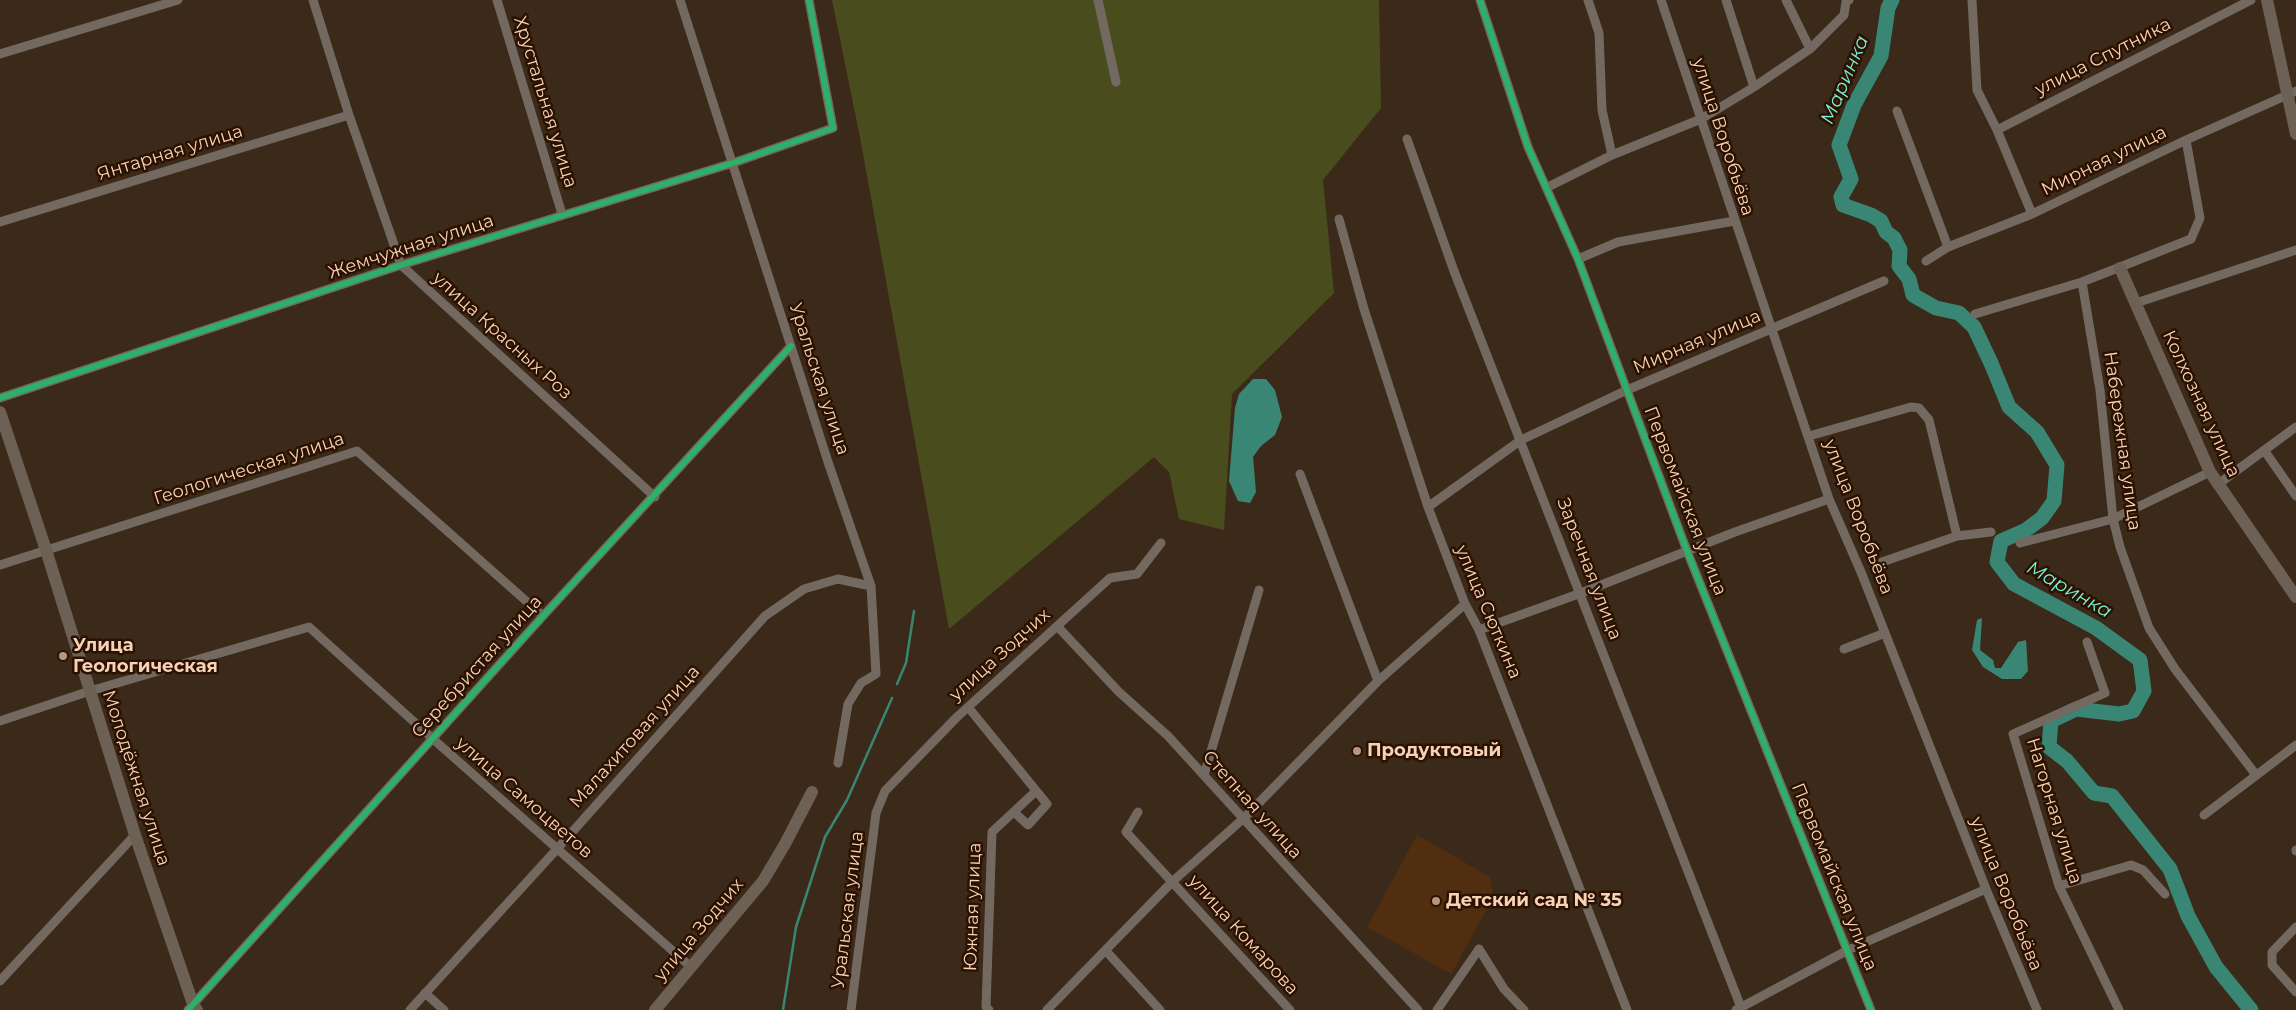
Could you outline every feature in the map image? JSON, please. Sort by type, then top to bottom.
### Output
[{"type":"street","points":[[0,54],[178,0]]},
{"type":"street","name":"улица Красных Роз","points":[[313,0],[349,115],[401,265],[655,497]]},
{"type":"street","name":"Хрустальная улица","points":[[496,0],[562,214]]},
{"type":"street","name":"Уральская улица","points":[[680,0],[791,346],[871,586],[876,674],[861,683],[848,704],[838,763]]},
{"type":"street","name":"Жемчужная улица","points":[[0,398],[401,265],[733,163],[833,128],[809,0]]},
{"type":"street","points":[[1098,0],[1116,82]]},
{"type":"street","name":"Первомайская улица","points":[[1480,0],[1528,147],[1548,187],[1578,259],[1687,551],[1872,1010]]},
{"type":"street","points":[[1588,0],[1598,33],[1602,110],[1612,155]]},
{"type":"street","name":"улица Воробьёва","points":[[1661,0],[1829,499],[1885,633],[1986,889],[2037,1010]]},
{"type":"street","points":[[1726,0],[1754,87]]},
{"type":"street","points":[[1786,0],[1810,49]]},
{"type":"street","points":[[1548,187],[1612,155],[1701,119],[1754,87],[1810,49],[1844,15],[1846,2],[1849,0]]},
{"type":"street","points":[[1972,0],[1977,90],[1997,130],[2032,214]]},
{"type":"street","name":"улица Спутника","points":[[1997,130],[2251,0]]},
{"type":"street","points":[[2267,0],[2292,94],[2296,134]]},
{"type":"street","name":"Мирная улица","points":[[1926,261],[1948,247],[2032,214],[2186,140],[2292,94]]},
{"type":"street","points":[[1897,111],[1948,247]]},
{"type":"street","name":"Янтарная улица","points":[[0,222],[349,115]]},
{"type":"street","name":"Заречная улица","points":[[1407,140],[1454,271],[1581,593],[1740,1009]]},
{"type":"street","points":[[1975,314],[2082,282],[2191,239],[2200,218],[2186,140]]},
{"type":"street","name":"улица Сюткина","points":[[1339,219],[1364,309],[1428,507],[1465,604],[1479,630],[1627,1010]]},
{"type":"street","points":[[1578,259],[1618,242],[1734,221]]},
{"type":"street","points":[[2136,303],[2296,250]]},
{"type":"street","name":"Колхозная улица","points":[[2120,268],[2210,472],[2217,485],[2296,597]]},
{"type":"street","name":"Мирная улица","points":[[1428,507],[1521,440],[1627,390],[1884,281]]},
{"type":"street","name":"Набережная улица","points":[[2082,282],[2100,390],[2113,519],[2120,547],[2149,628],[2175,669],[2256,775]]},
{"type":"street","name":"Серебристая улица","points":[[193,1008],[543,616],[655,497],[791,346]]},
{"type":"street","points":[[1809,436],[1911,407],[1919,408],[1929,420],[1957,536]]},
{"type":"street","name":"Молодёжная улица","points":[[0,412],[46,550],[135,835],[193,1008]]},
{"type":"street","points":[[2217,485],[2296,427]]},
{"type":"street","points":[[2264,450],[2296,496]]},
{"type":"street","name":"Геологическая улица","points":[[0,565],[357,451],[543,616]]},
{"type":"street","points":[[2020,543],[2113,519],[2210,472]]},
{"type":"street","points":[[1300,474],[1378,681]]},
{"type":"street","points":[[1479,630],[1829,499]]},
{"type":"street","points":[[1882,562],[1957,536],[1991,532]]},
{"type":"street","name":"улица Зодчих","points":[[876,814],[885,791],[968,707],[1110,578],[1137,574],[1161,543]]},
{"type":"street","name":"Малахитовая улица","points":[[410,1010],[765,616],[804,589],[838,578],[871,586]]},
{"type":"street","points":[[1204,775],[1259,590]]},
{"type":"street","points":[[1047,1010],[1173,882],[1244,818],[1378,681],[1465,604]]},
{"type":"street","name":"улица Самоцветов","points":[[0,721],[90,691],[309,627],[691,967]]},
{"type":"street","name":"Степная улица","points":[[1058,627],[1204,775],[1346,934],[1418,1010]]},
{"type":"street","points":[[1844,649],[1885,633]]},
{"type":"street","name":"Нагорная улица","points":[[2086,642],[2105,693],[2013,734],[2059,886],[2119,1010]]},
{"type":"street","points":[[968,707],[1035,792],[1047,804],[1028,825],[1014,812]]},
{"type":"street","points":[[2204,815],[2296,745]]},
{"type":"street","name":"улица Зодчих","points":[[655,1010],[763,881],[812,792]]},
{"type":"street","name":"Южная улица","points":[[989,1010],[986,1007],[992,832],[1035,792]]},
{"type":"street","name":"улица Комарова","points":[[1138,812],[1126,832],[1290,1010]]},
{"type":"street","name":"Уральская улица","points":[[851,1010],[876,814]]},
{"type":"street","points":[[0,981],[135,835]]},
{"type":"street","points":[[2059,886],[2131,865],[2143,870],[2165,894]]},
{"type":"street","points":[[1740,1009],[1848,950],[1986,889]]},
{"type":"street","points":[[2296,928],[2272,952],[2272,965],[2296,992]]},
{"type":"street","points":[[1437,1010],[1479,949],[1504,989],[1524,1010]]},
{"type":"street","points":[[1106,951],[1160,1010]]},
{"type":"street","points":[[426,993],[444,1010]]},
{"type":"shaded area","name":"Детский сад № 35","points":[[1417,835],[1490,877],[1494,896],[1451,974],[1367,927]]},
{"type":"green space","points":[[832,0],[1379,0],[1381,108],[1323,180],[1334,293],[1232,394],[1224,530],[1179,519],[1169,472],[1154,457],[949,629],[860,137]]},
{"type":"water","points":[[1253,379],[1266,379],[1275,390],[1282,417],[1275,435],[1261,446],[1253,457],[1256,492],[1250,503],[1238,501],[1229,481],[1235,408],[1239,394]]},
{"type":"water","points":[[1982,618],[1980,650],[1993,660],[1995,668],[2001,668],[2018,642],[2026,640],[2028,671],[2021,679],[2002,679],[1983,667],[1972,650],[1977,620]]},
{"type":"waterway","name":"Маринка","points":[[1892,0],[1888,8],[1881,56],[1854,105],[1839,145],[1851,179],[1841,197],[1843,205],[1871,215],[1881,221],[1886,232],[1894,238],[1900,250],[1899,266],[1909,279],[1913,295],[1936,308],[1959,313],[1974,327],[2009,407],[2037,432],[2057,465],[2054,501],[2042,518],[2026,530],[2001,541],[1997,562],[2014,584],[2096,628],[2140,660],[2144,691],[2133,711],[2119,714],[2076,709],[2051,721],[2049,747],[2067,761],[2094,793],[2112,796],[2170,869],[2188,916],[2216,967],[2251,1010]]},
{"type":"waterway","points":[[897,684],[906,663],[914,611]]},
{"type":"waterway","points":[[783,1010],[796,927],[825,837],[847,800],[892,698]]},
{"type":"cycle path","points":[[0,398],[401,265],[733,163],[833,128],[809,0]]},
{"type":"cycle path","points":[[1480,0],[1528,147],[1578,259],[1687,551],[1871,1010]]},
{"type":"cycle path","points":[[188,1010],[543,616],[791,346]]},
{"type":"place","name":"Улица Геологическая","points":[[63,656]]},
{"type":"place","name":"Продуктовый","points":[[1357,751]]},
{"type":"place","name":"Детский сад № 35","points":[[1436,901]]}]
